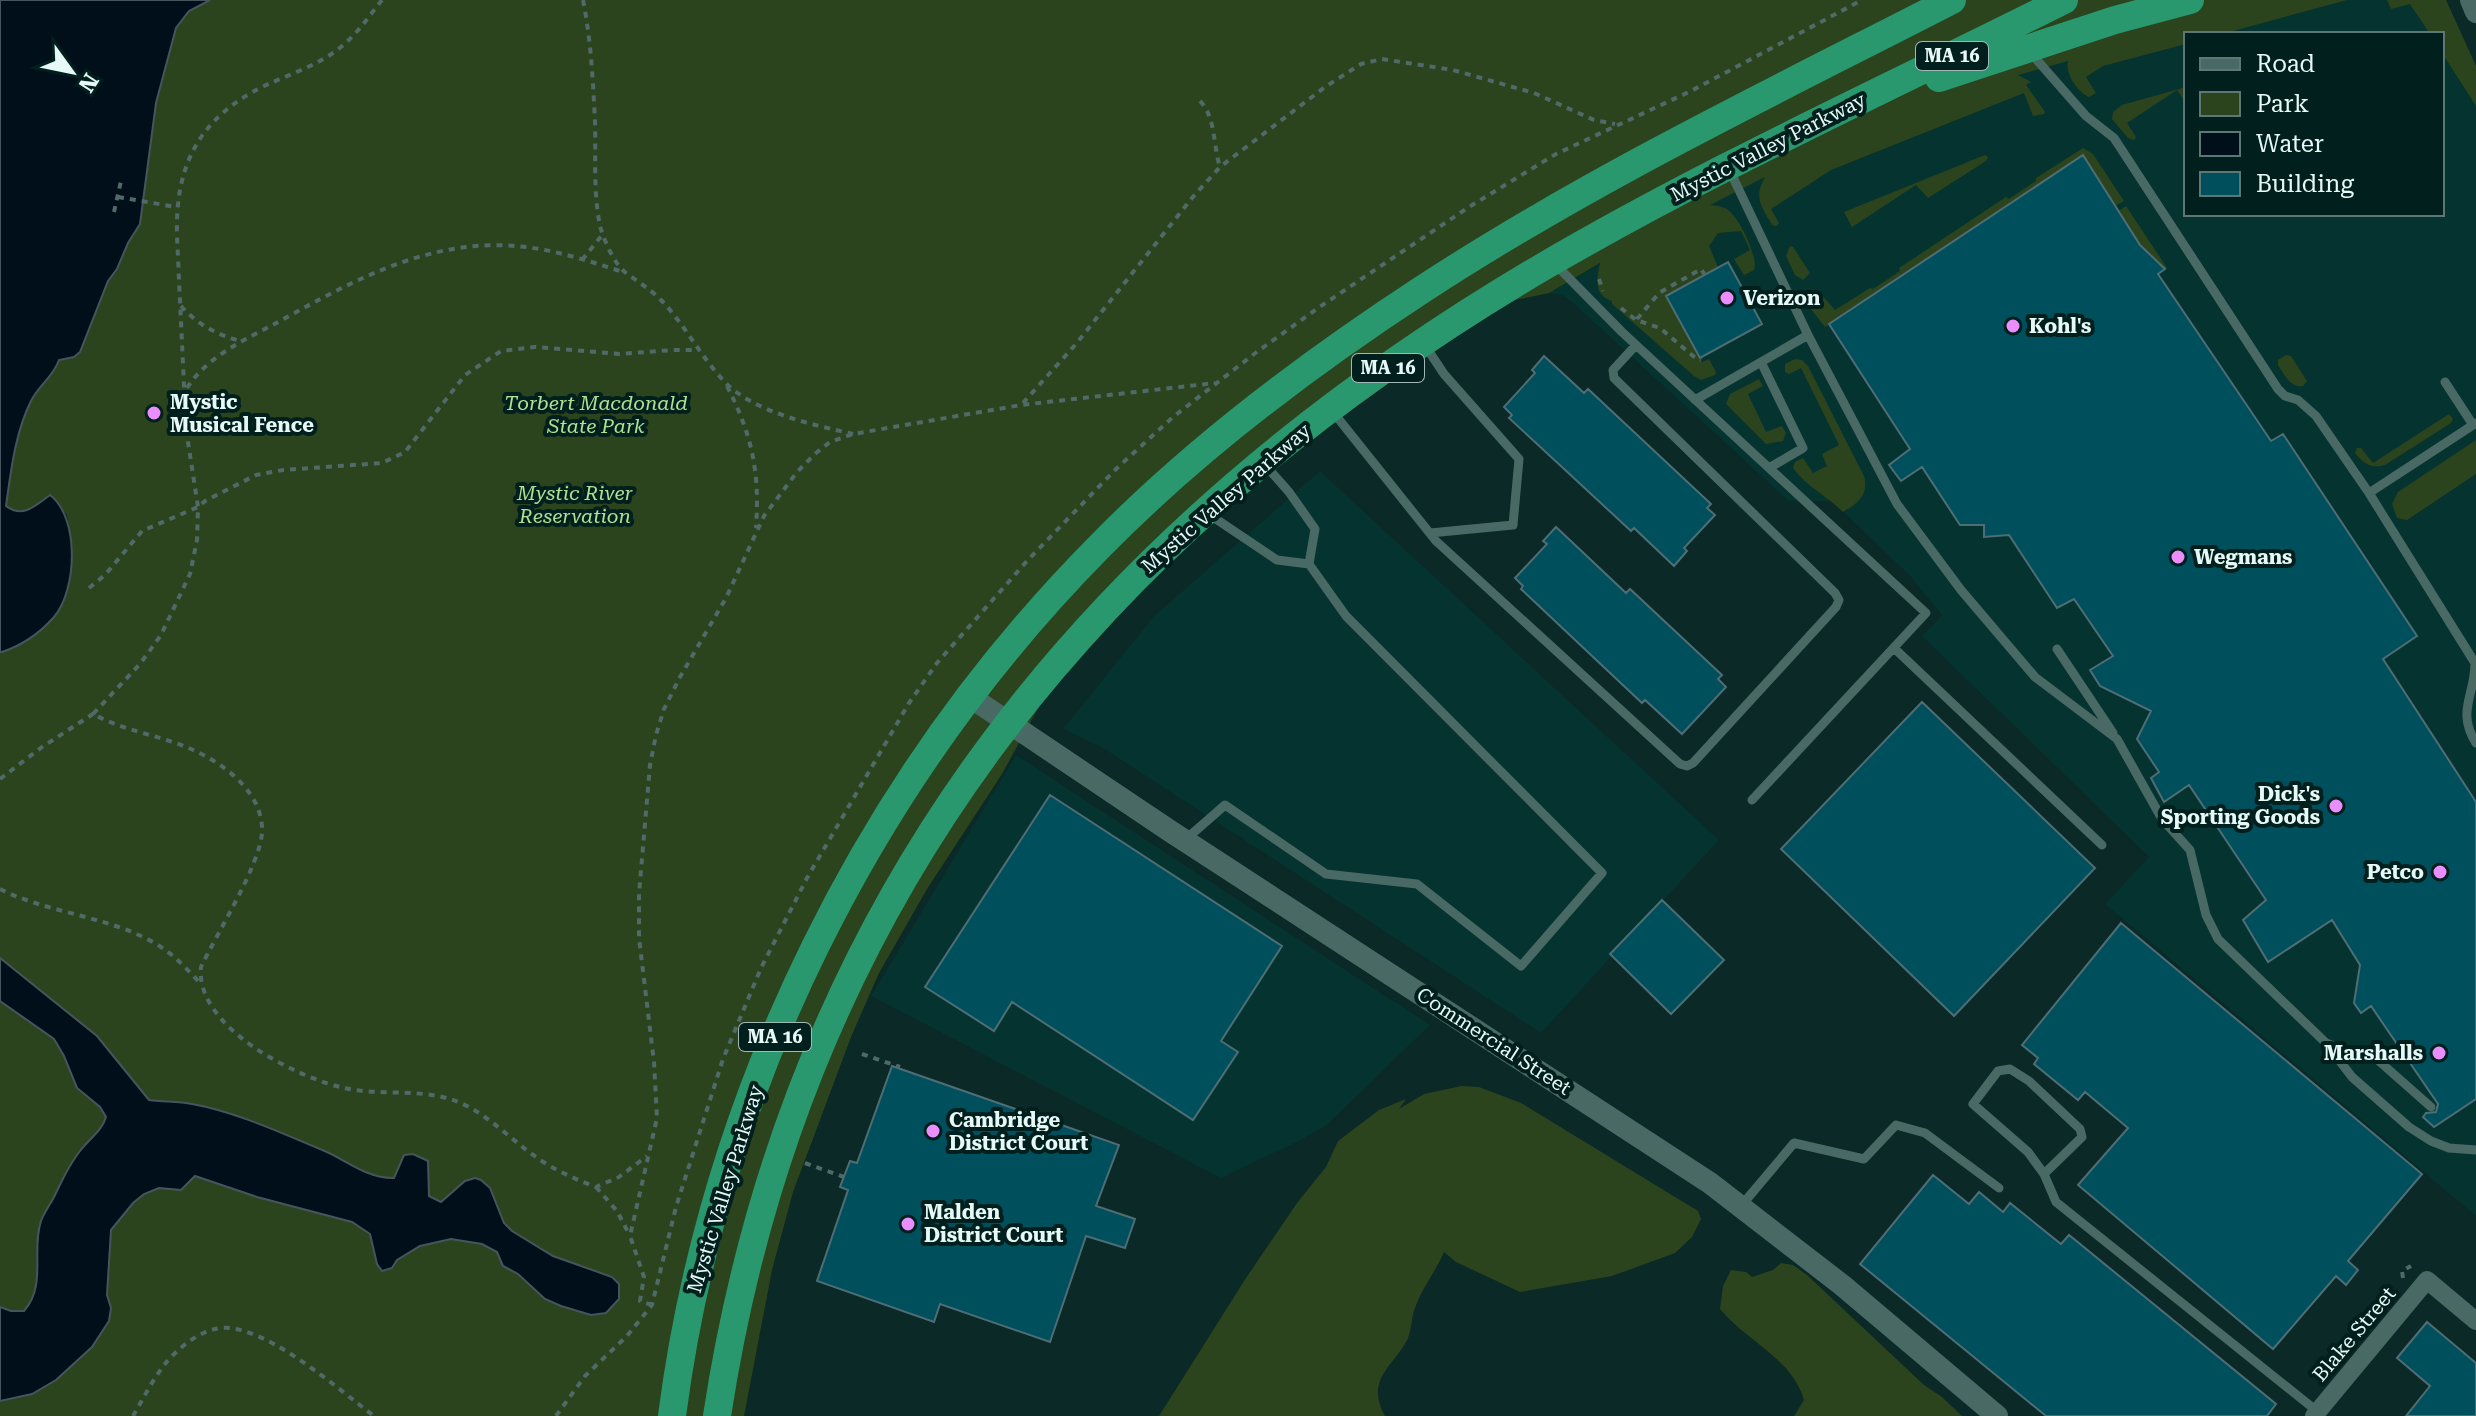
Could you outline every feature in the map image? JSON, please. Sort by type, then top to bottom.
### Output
[{"type":"highway","name":"Mystic Valley Parkway","points":[[672,1416],[688,1320],[733,1149],[767,1055],[802,975],[855,872],[914,775],[969,696],[1054,594],[1154,495],[1251,413],[1426,287],[1556,207],[1952,0]]},
{"type":"highway","name":"Mystic Valley Parkway","points":[[717,1416],[732,1331],[754,1237],[787,1129],[815,1056],[863,951],[951,802],[1008,721],[1122,590],[1204,511],[1331,409],[1424,344],[1553,262],[1728,166],[2064,0]]},
{"type":"highway","points":[[1839,110],[2115,20],[2190,0]]},
{"type":"street","points":[[2471,0],[2476,12]]},
{"type":"street","name":"Commercial Street","points":[[969,696],[1595,1106],[1741,1206],[1842,1285],[1997,1416]]},
{"type":"street","name":"Blake Street","points":[[2316,1414],[2427,1280],[2476,1321]]},
{"type":"lane","points":[[2008,28],[2086,116],[2114,138],[2278,389],[2312,411],[2369,493],[2475,663],[2465,717],[2468,731],[2476,743]]},
{"type":"lane","points":[[1728,166],[1808,335],[1897,504],[1961,590],[2035,677],[2117,739]]},
{"type":"lane","points":[[1553,262],[1636,345],[1926,613],[1752,800]]},
{"type":"lane","points":[[1695,400],[1808,335]]},
{"type":"lane","points":[[1424,344],[1444,374],[1519,459],[1513,525],[1430,533]]},
{"type":"lane","points":[[1331,409],[1430,533],[1680,764],[1687,766],[1836,607],[1839,600],[1614,378],[1613,370],[1636,345]]},
{"type":"lane","points":[[1761,362],[1803,448],[1769,468]]},
{"type":"lane","points":[[2369,493],[2474,424],[2445,382]]},
{"type":"lane","points":[[1185,840],[1225,805],[1326,874],[1417,884],[1521,966],[1602,873],[1346,616],[1309,564],[1315,529],[1263,462]]},
{"type":"lane","points":[[1204,511],[1277,560],[1309,564]]},
{"type":"lane","points":[[1894,648],[2102,845]]},
{"type":"lane","points":[[2057,649],[2117,739],[2162,819],[2190,850],[2206,915],[2218,939],[2326,1043],[2352,1077],[2420,1135],[2449,1148],[2476,1150]]},
{"type":"lane","points":[[2326,1043],[2347,1051],[2371,1054],[2431,1107]]},
{"type":"lane","points":[[2044,1174],[2082,1137],[2080,1129],[2029,1081],[2010,1069],[1998,1071],[1973,1104],[2028,1152],[2044,1174],[2056,1202],[2316,1414]]},
{"type":"lane","points":[[1741,1206],[1794,1143],[1864,1159],[1896,1125],[1925,1133],[1999,1188]]},
{"type":"path","points":[[0,779],[93,714],[140,664],[161,635],[190,574],[197,540],[198,507],[186,429],[176,207],[186,161],[212,122],[262,87],[319,62],[340,48],[361,29],[382,0]]},
{"type":"path","points":[[583,0],[591,60],[597,200],[603,234],[624,272]]},
{"type":"path","points":[[1021,405],[1076,344],[1110,298],[1220,167],[1325,87],[1361,64],[1382,59],[1453,70],[1534,93],[1594,120],[1617,125]]},
{"type":"path","points":[[1200,101],[1208,109],[1220,167]]},
{"type":"path","points":[[114,212],[121,181]]},
{"type":"path","points":[[118,197],[176,207]]},
{"type":"path","points":[[582,260],[603,234]]},
{"type":"path","points":[[186,390],[196,374],[243,341],[321,298],[420,254],[448,248],[506,246],[555,252],[624,272],[639,280],[662,301],[726,384],[742,416],[757,468],[756,531]]},
{"type":"path","points":[[1701,360],[1660,328],[1636,320],[1667,288],[1701,269],[1705,275]]},
{"type":"path","points":[[180,305],[206,328],[223,337],[243,341]]},
{"type":"path","points":[[89,588],[105,575],[142,531],[198,507],[256,475],[283,470],[382,463],[405,452],[465,375],[501,351],[535,347],[619,354],[698,350]]},
{"type":"path","points":[[630,1236],[657,1118],[654,1062],[639,938],[642,852],[650,765],[664,709],[726,598],[764,516],[797,472],[830,442],[853,434],[1021,405],[1217,382]]},
{"type":"path","points":[[726,384],[752,401],[785,415],[853,434]]},
{"type":"path","points":[[93,714],[119,727],[206,756],[237,779],[250,793],[258,810],[262,833],[250,870],[201,967],[200,983]]},
{"type":"path","points":[[0,889],[25,902],[139,935],[160,946],[200,983],[218,1013],[235,1032],[274,1061],[342,1088],[436,1094],[467,1106],[536,1158],[596,1187],[617,1211],[630,1236],[644,1277],[640,1301],[652,1305],[627,1336],[585,1376],[556,1416]]},
{"type":"path","points":[[862,1054],[900,1067]]},
{"type":"path","points":[[596,1187],[619,1177],[647,1156]]},
{"type":"path","points":[[803,1163],[844,1177]]},
{"type":"path","points":[[133,1416],[164,1364],[185,1345],[216,1329],[262,1336],[374,1416]]},
{"type":"shaded area","points":[[2250,0],[2446,0],[2476,66],[2476,1216],[2105,904],[2149,857],[1922,636],[1942,615],[1910,576],[1832,501],[1789,501],[1572,302],[1562,295],[1549,293],[1677,220],[1770,174],[2010,77]]},
{"type":"shaded area","points":[[1320,471],[1719,840],[1541,1033],[1103,748],[1063,729],[1154,616]]},
{"type":"shaded area","points":[[1016,755],[1430,1025],[1327,1125],[1221,1178],[871,996]]},
{"type":"green space","name":"Mystic River Reservation","points":[[210,0],[2347,0],[2229,32],[2184,32],[2184,45],[2103,66],[2086,77],[2096,93],[2089,97],[2073,82],[2068,61],[2018,75],[2031,82],[2026,85],[2044,114],[2033,116],[2024,93],[1831,170],[1771,209],[1779,223],[1776,226],[1772,225],[1760,201],[1765,177],[1710,205],[1727,209],[1738,222],[1748,239],[1754,270],[1744,275],[1734,259],[1750,250],[1741,231],[1718,233],[1709,246],[1718,267],[1666,296],[1702,362],[1709,359],[1715,375],[1701,380],[1694,376],[1602,295],[1598,285],[1600,263],[1549,293],[1510,301],[1418,362],[1307,442],[1168,561],[1042,701],[1002,774],[927,889],[879,973],[851,1037],[793,1192],[772,1270],[744,1416],[0,1416],[0,1001],[54,1039],[77,1088],[97,1036],[0,958],[0,652],[71,539],[67,515],[50,495],[24,510],[6,506],[18,439],[31,401],[58,360],[74,357],[80,352],[108,281],[118,269],[128,243],[140,224],[156,103],[176,28],[189,11]]},
{"type":"green space","points":[[2387,0],[2446,0],[2476,66],[2476,106],[2444,56],[2444,32],[2429,32],[2410,4],[2391,9]]},
{"type":"green space","points":[[2184,88],[2184,100],[2177,90],[2127,123],[2136,137],[2134,140],[2128,138],[2112,119],[2113,112],[2122,105]]},
{"type":"green space","points":[[2083,148],[2093,154],[2124,201],[2115,206],[2083,156],[1825,327],[1810,308],[1812,302],[1822,295],[1835,310],[1873,289],[1900,271],[1899,268]]},
{"type":"green space","points":[[1985,155],[1988,157],[1986,161],[1928,198],[1916,185],[1852,227],[1844,212]]},
{"type":"green space","points":[[2126,206],[2167,268],[2140,245],[2119,211]]},
{"type":"green space","points":[[1790,246],[1810,273],[1803,280],[1795,275],[1786,256]]},
{"type":"green space","points":[[2286,355],[2291,356],[2307,381],[2303,386],[2291,383],[2278,365],[2278,360]]},
{"type":"green space","points":[[1795,359],[1802,360],[1808,366],[1864,476],[1864,493],[1843,512],[1804,481],[1793,468],[1795,462],[1803,458],[1813,473],[1827,466],[1822,454],[1839,445],[1801,368],[1789,374],[1785,372],[1785,364]]},
{"type":"green space","points":[[1759,379],[1763,386],[1748,394],[1766,432],[1782,426],[1786,433],[1783,441],[1766,444],[1726,404],[1730,394]]},
{"type":"green space","points":[[2449,414],[2453,419],[2451,423],[2385,465],[2368,465],[2355,453],[2357,448],[2361,448],[2373,463]]},
{"type":"green space","points":[[2476,440],[2476,474],[2407,520],[2397,518],[2392,504],[2398,492]]},
{"type":"green space","points":[[1462,1086],[1479,1087],[1521,1103],[1698,1211],[1701,1219],[1692,1237],[1675,1253],[1612,1276],[1520,1292],[1456,1262],[1444,1252],[1418,1301],[1408,1338],[1380,1382],[1379,1403],[1385,1416],[1159,1416],[1246,1278],[1297,1203],[1326,1167],[1338,1141],[1379,1110],[1406,1099],[1399,1109],[1424,1094]]},
{"type":"green space","points":[[1781,1263],[1793,1265],[1807,1275],[1924,1385],[1962,1416],[1794,1416],[1804,1400],[1798,1385],[1779,1361],[1720,1309],[1723,1286],[1731,1270],[1746,1272],[1752,1277],[1773,1270]]},
{"type":"water","points":[[0,0],[210,0],[189,11],[176,28],[156,103],[140,224],[108,281],[80,352],[74,357],[59,360],[34,395],[21,426],[6,506],[24,511],[50,495],[67,520],[71,537],[71,573],[62,605],[54,617],[30,638],[2,652],[0,652]]},
{"type":"water","points":[[0,958],[97,1036],[149,1100],[192,1104],[241,1117],[374,1175],[394,1178],[404,1155],[413,1154],[428,1161],[429,1196],[441,1202],[465,1181],[481,1180],[490,1188],[504,1223],[512,1231],[553,1256],[612,1277],[619,1284],[619,1299],[606,1313],[591,1315],[561,1306],[545,1299],[518,1274],[503,1266],[497,1252],[482,1244],[451,1239],[420,1246],[397,1260],[392,1268],[382,1271],[377,1264],[370,1234],[352,1222],[257,1197],[195,1176],[181,1190],[159,1188],[144,1194],[111,1230],[107,1295],[111,1308],[109,1321],[92,1347],[56,1380],[32,1394],[0,1401],[0,1307],[24,1311],[31,1301],[37,1279],[37,1244],[41,1221],[72,1162],[106,1117],[100,1107],[77,1088],[54,1039],[0,1001]]},
{"type":"building","points":[[2083,155],[2140,245],[2165,269],[2158,274],[2271,441],[2283,434],[2417,636],[2383,659],[2476,802],[2476,1099],[2434,1127],[2423,1117],[2426,1113],[2436,1112],[2438,1104],[2371,1006],[2361,1013],[2354,1003],[2360,965],[2332,920],[2268,962],[2243,920],[2266,900],[2189,785],[2164,802],[2151,778],[2159,772],[2137,739],[2151,711],[2100,686],[2090,670],[2113,656],[2074,599],[2057,608],[2009,535],[1984,537],[1984,525],[1960,525],[1922,467],[1901,481],[1889,465],[1910,449],[1829,324]]},
{"type":"building","points":[[1728,262],[1762,324],[1700,358],[1666,296]]},
{"type":"building","points":[[1544,356],[1584,393],[1588,389],[1711,504],[1707,508],[1715,515],[1684,548],[1687,551],[1674,566],[1634,528],[1631,531],[1509,418],[1512,415],[1504,407],[1535,373],[1532,370]]},
{"type":"building","points":[[1556,527],[1626,593],[1630,589],[1722,675],[1718,679],[1726,687],[1682,734],[1645,700],[1642,703],[1521,589],[1523,586],[1515,578],[1547,544],[1543,541]]},
{"type":"building","points":[[1922,702],[2095,868],[1954,1016],[1781,849]]},
{"type":"building","points":[[1050,795],[1282,946],[1221,1041],[1238,1052],[1193,1120],[1012,1002],[994,1031],[925,987]]},
{"type":"building","points":[[1662,900],[1724,960],[1671,1014],[1610,954]]},
{"type":"building","points":[[2121,923],[2422,1174],[2348,1261],[2358,1270],[2346,1285],[2336,1276],[2273,1349],[2078,1185],[2128,1128],[2085,1092],[2078,1100],[2034,1064],[2038,1058],[2022,1045]]},
{"type":"building","points":[[892,1066],[1119,1145],[1096,1206],[1135,1219],[1125,1248],[1086,1236],[1050,1342],[940,1304],[934,1322],[817,1281],[848,1190],[840,1187],[850,1161],[857,1163]]},
{"type":"building","points":[[1933,1175],[1969,1204],[1979,1192],[2003,1212],[2010,1203],[2061,1244],[2069,1235],[2276,1404],[2267,1416],[2046,1416],[1860,1264]]},
{"type":"building","points":[[2427,1322],[2476,1363],[2476,1416],[2406,1416],[2430,1386],[2397,1358]]},
{"type":"place","name":"Verizon","points":[[1727,298]]},
{"type":"place","name":"Kohl's","points":[[2013,326]]},
{"type":"place","name":"Mystic Musical Fence","points":[[154,413]]},
{"type":"place","name":"Wegmans","points":[[2178,557]]},
{"type":"place","name":"Dick's Sporting Goods","points":[[2336,806]]},
{"type":"place","name":"Petco","points":[[2440,872]]},
{"type":"place","name":"Marshalls","points":[[2439,1053]]},
{"type":"place","name":"Cambridge District Court","points":[[933,1131]]},
{"type":"place","name":"Malden District Court","points":[[908,1224]]},
{"type":"park label","name":"Torbert Macdonald State Park","points":[[596,414]]}]
